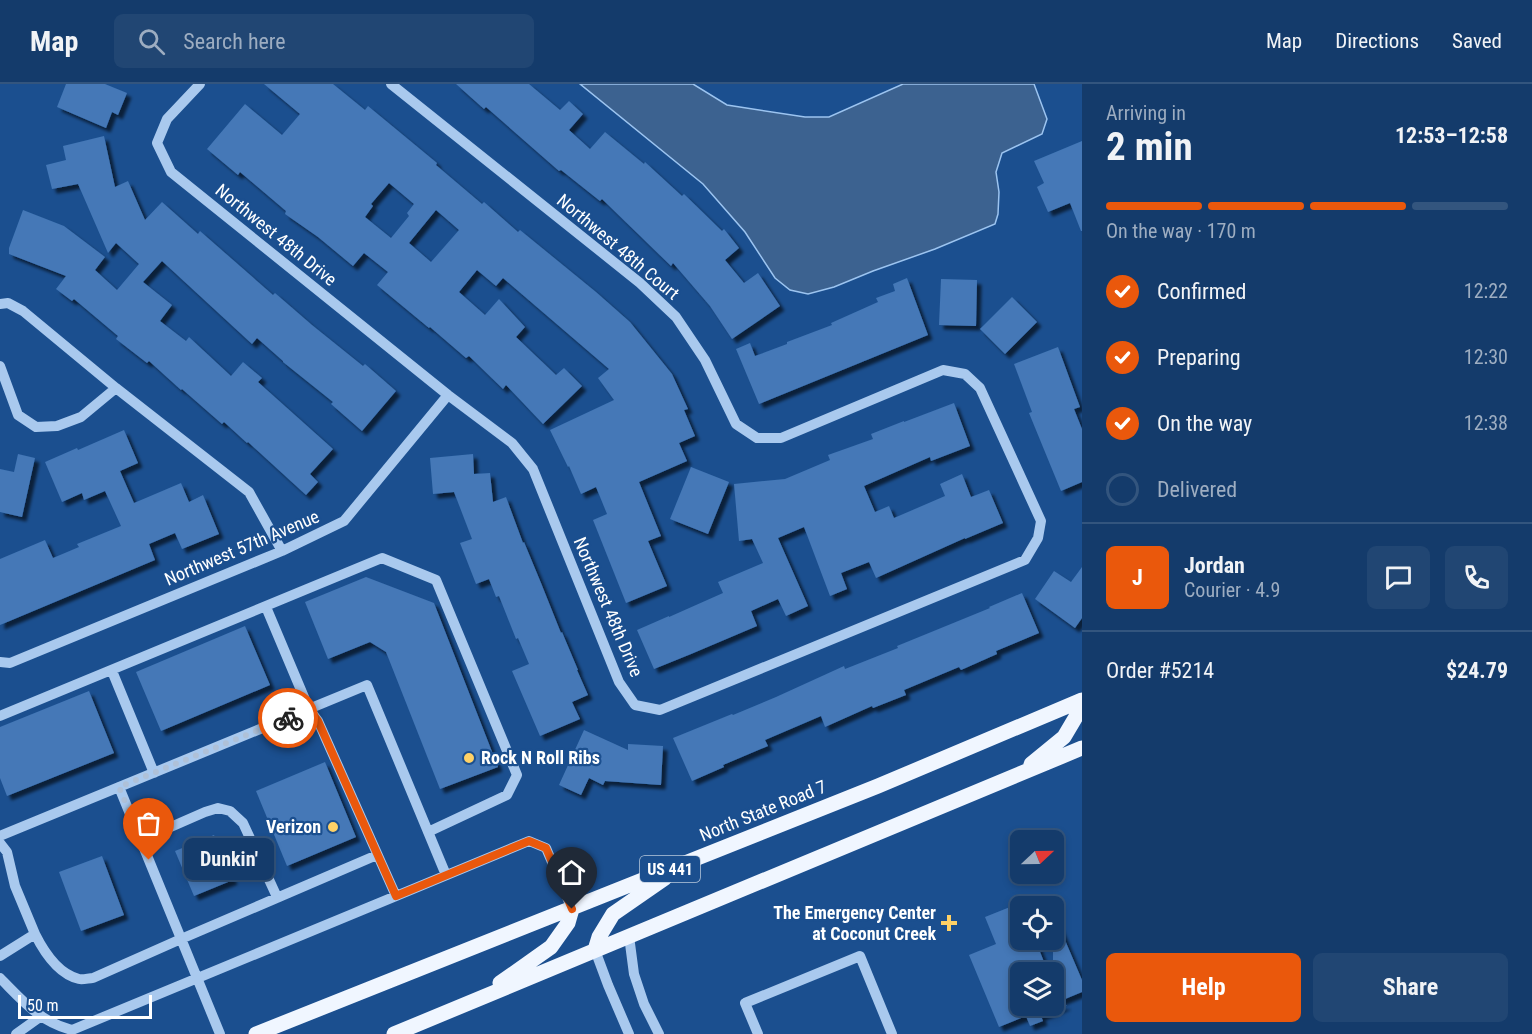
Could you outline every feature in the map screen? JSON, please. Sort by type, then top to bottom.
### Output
[{"type":"main road","points":[[1020,773],[1064,737],[1077,715],[1081,700]]},
{"type":"main road","name":"North State Road 7","points":[[256,1034],[878,786],[1081,700]]},
{"type":"main road","name":"US 441","points":[[394,1034],[1082,748]]},
{"type":"main road","points":[[595,950],[599,937],[613,914],[688,862]]},
{"type":"main road","points":[[475,1000],[551,948],[568,923],[572,909]]},
{"type":"street","name":"Northwest 48th Drive","points":[[200,84],[167,119],[157,143],[171,172],[512,443],[533,470],[619,682],[635,705],[660,710],[1025,560],[1038,538],[1041,521],[980,388],[965,374]]},
{"type":"street","name":"Northwest 48th Court","points":[[391,84],[640,283],[676,317],[705,360],[736,424],[757,438],[781,438],[943,370],[965,374]]},
{"type":"street","points":[[0,304],[8,303],[23,311],[116,388],[249,492],[282,551]]},
{"type":"street","points":[[0,366],[18,415],[36,427],[57,426],[81,417],[116,388]]},
{"type":"street","name":"Northwest 57th Avenue","points":[[0,662],[10,663],[282,551],[344,521],[448,394]]},
{"type":"street","points":[[0,716],[382,558],[436,580],[517,775],[507,795],[428,832]]},
{"type":"street","points":[[266,607],[309,709],[318,721],[396,896]]},
{"type":"street","points":[[112,671],[154,773]]},
{"type":"street","points":[[0,836],[367,685],[446,875]]},
{"type":"street","points":[[119,787],[220,1034]]},
{"type":"street","points":[[141,840],[205,812],[218,808],[230,811],[243,824],[278,897]]},
{"type":"street","points":[[0,978],[40,1017],[59,1027],[72,1030],[529,841],[546,848],[572,909]]},
{"type":"street","points":[[0,843],[8,852],[15,886],[46,954],[65,973],[80,979],[93,978],[377,855]]},
{"type":"street","points":[[0,956],[35,934]]},
{"type":"street","points":[[628,936],[634,974],[644,1004],[658,1034]]},
{"type":"street","points":[[595,950],[629,1034]]},
{"type":"street","points":[[758,1034],[745,1003],[860,956],[892,1034]]},
{"type":"street","points":[[16,1034],[40,1017]]},
{"type":"water","points":[[580,84],[693,84],[727,105],[805,117],[829,117],[903,84],[1034,84],[1047,119],[1042,134],[1002,153],[996,172],[999,192],[995,224],[834,287],[808,294],[790,290],[775,278],[745,232],[703,184]]},
{"type":"building","points":[[66,84],[105,84],[127,93],[118,115],[112,112],[106,128],[57,107]]},
{"type":"building","points":[[264,84],[333,84],[365,110],[368,106],[482,204],[484,202],[518,232],[520,230],[596,292],[630,322],[672,374],[688,409],[684,410],[695,436],[679,443],[687,461],[639,482],[661,536],[648,541],[667,586],[626,603],[593,520],[607,514],[596,487],[581,494],[550,430],[614,400],[598,378],[609,369],[503,278],[496,286],[477,270],[459,292],[485,315],[499,299],[525,327],[516,337],[556,375],[564,368],[582,386],[543,424],[506,385],[503,389],[469,356],[466,358],[377,285],[388,272],[364,253],[353,266],[285,214],[286,211],[240,172],[238,175],[207,149],[245,104],[282,135],[300,114]],"holes":[[[389,183],[414,204],[407,213],[409,216],[391,238],[365,217],[373,206],[371,204]],[[436,210],[459,230],[431,262],[409,243]]]},
{"type":"building","points":[[456,84],[529,84],[560,110],[569,101],[583,114],[569,130],[590,149],[605,132],[644,164],[645,162],[682,196],[684,194],[722,231],[724,229],[739,248],[725,260],[744,283],[758,273],[780,306],[732,339],[710,306],[673,263],[671,266],[602,199],[600,201],[561,170],[559,171]]},
{"type":"building","points":[[104,136],[115,187],[128,181],[145,220],[162,202],[198,234],[200,231],[273,295],[275,293],[396,391],[362,431],[331,404],[333,402],[257,338],[252,344],[162,261],[143,282],[172,305],[160,321],[186,341],[189,337],[231,376],[243,362],[262,378],[258,382],[333,449],[310,474],[318,482],[306,495],[224,422],[222,424],[149,361],[147,363],[116,339],[118,336],[74,299],[72,301],[56,289],[66,276],[9,254],[9,248],[23,210],[64,226],[105,257],[95,270],[117,290],[139,264],[116,243],[108,253],[78,184],[52,189],[46,165],[66,160],[63,146]]},
{"type":"building","points":[[1082,141],[1081,231],[1070,203],[1048,212],[1037,187],[1044,183],[1034,161]]},
{"type":"building","points":[[907,278],[928,335],[759,404],[736,349],[750,343],[755,356],[787,344],[787,342],[832,325],[831,323],[878,302],[876,298],[895,291],[893,284]]},
{"type":"building","points":[[941,279],[977,280],[976,326],[939,325]]},
{"type":"building","points":[[1012,297],[1037,322],[1005,354],[980,329]]},
{"type":"building","points":[[1058,347],[1080,407],[1074,409],[1082,429],[1082,482],[1061,491],[1029,413],[1032,412],[1014,364]]},
{"type":"building","points":[[954,403],[970,446],[931,461],[930,457],[864,486],[875,512],[889,506],[894,518],[945,496],[940,484],[962,474],[971,497],[989,490],[1003,523],[876,578],[869,562],[841,573],[847,589],[830,596],[804,527],[778,538],[808,606],[786,616],[778,599],[751,611],[757,626],[654,669],[637,630],[723,593],[718,582],[763,563],[752,539],[739,541],[734,484],[785,479],[830,460],[828,455],[873,439],[871,434]]},
{"type":"building","points":[[124,430],[138,463],[120,471],[134,503],[181,483],[189,502],[203,495],[219,534],[182,549],[175,533],[149,544],[155,560],[0,625],[0,559],[45,540],[53,558],[79,547],[77,544],[121,526],[105,491],[84,500],[82,493],[62,502],[45,462]]},
{"type":"building","points":[[18,454],[35,458],[22,517],[0,512],[0,469],[14,472]]},
{"type":"building","points":[[473,454],[474,474],[490,473],[493,502],[506,497],[523,543],[588,695],[572,702],[580,719],[540,736],[512,671],[529,664],[518,638],[516,639],[499,596],[496,597],[489,579],[476,584],[460,543],[472,539],[454,492],[433,494],[430,458]]},
{"type":"building","points":[[691,467],[729,482],[708,534],[670,519]]},
{"type":"building","points":[[1082,567],[1082,618],[1075,628],[1035,599],[1054,571],[1071,582]]},
{"type":"building","points":[[366,577],[434,603],[498,767],[440,789],[386,652],[370,642],[328,659],[305,602]]},
{"type":"building","points":[[1022,593],[1039,633],[996,651],[997,654],[961,670],[959,667],[904,690],[906,695],[873,708],[872,706],[825,727],[821,716],[765,740],[768,746],[692,781],[673,738],[776,697],[844,666],[845,669],[898,648],[897,646]]},
{"type":"building","points":[[245,626],[270,685],[161,731],[136,672]]},
{"type":"building","points":[[89,691],[114,753],[7,796],[0,778],[0,727]]},
{"type":"building","points":[[584,730],[628,750],[628,744],[663,746],[661,785],[605,781],[603,785],[589,778],[581,795],[559,785]]},
{"type":"building","points":[[325,762],[356,837],[287,866],[256,791]]},
{"type":"building","points":[[214,835],[233,880],[194,896],[175,851]]},
{"type":"building","points":[[102,856],[124,915],[81,931],[59,872]]},
{"type":"building","points":[[1010,907],[1010,950],[1039,950],[1044,962],[1010,962],[1010,1016],[1026,1016],[999,1027],[969,955],[996,944],[985,917]]},
{"type":"building","points":[[1064,938],[1082,980],[1082,992],[1064,999],[1064,962],[1053,962],[1053,950],[1064,950]]},
{"type":"building","points":[[1026,1016],[1041,1016],[1043,1021],[1030,1026]]},
{"type":"way so far","points":[[149,860],[119,787],[288,718]]},
{"type":"place","name":"Rock N Roll Ribs","points":[[469,758]]},
{"type":"place","name":"Verizon","points":[[333,827]]},
{"type":"place","name":"Dunkin'","points":[[149,860]]},
{"type":"place","name":"The Emergency Center at Coconut Creek","points":[[949,923]]},
{"type":"route","points":[[288,718],[309,709],[318,721],[396,896],[529,841],[546,848],[572,909]]}]
